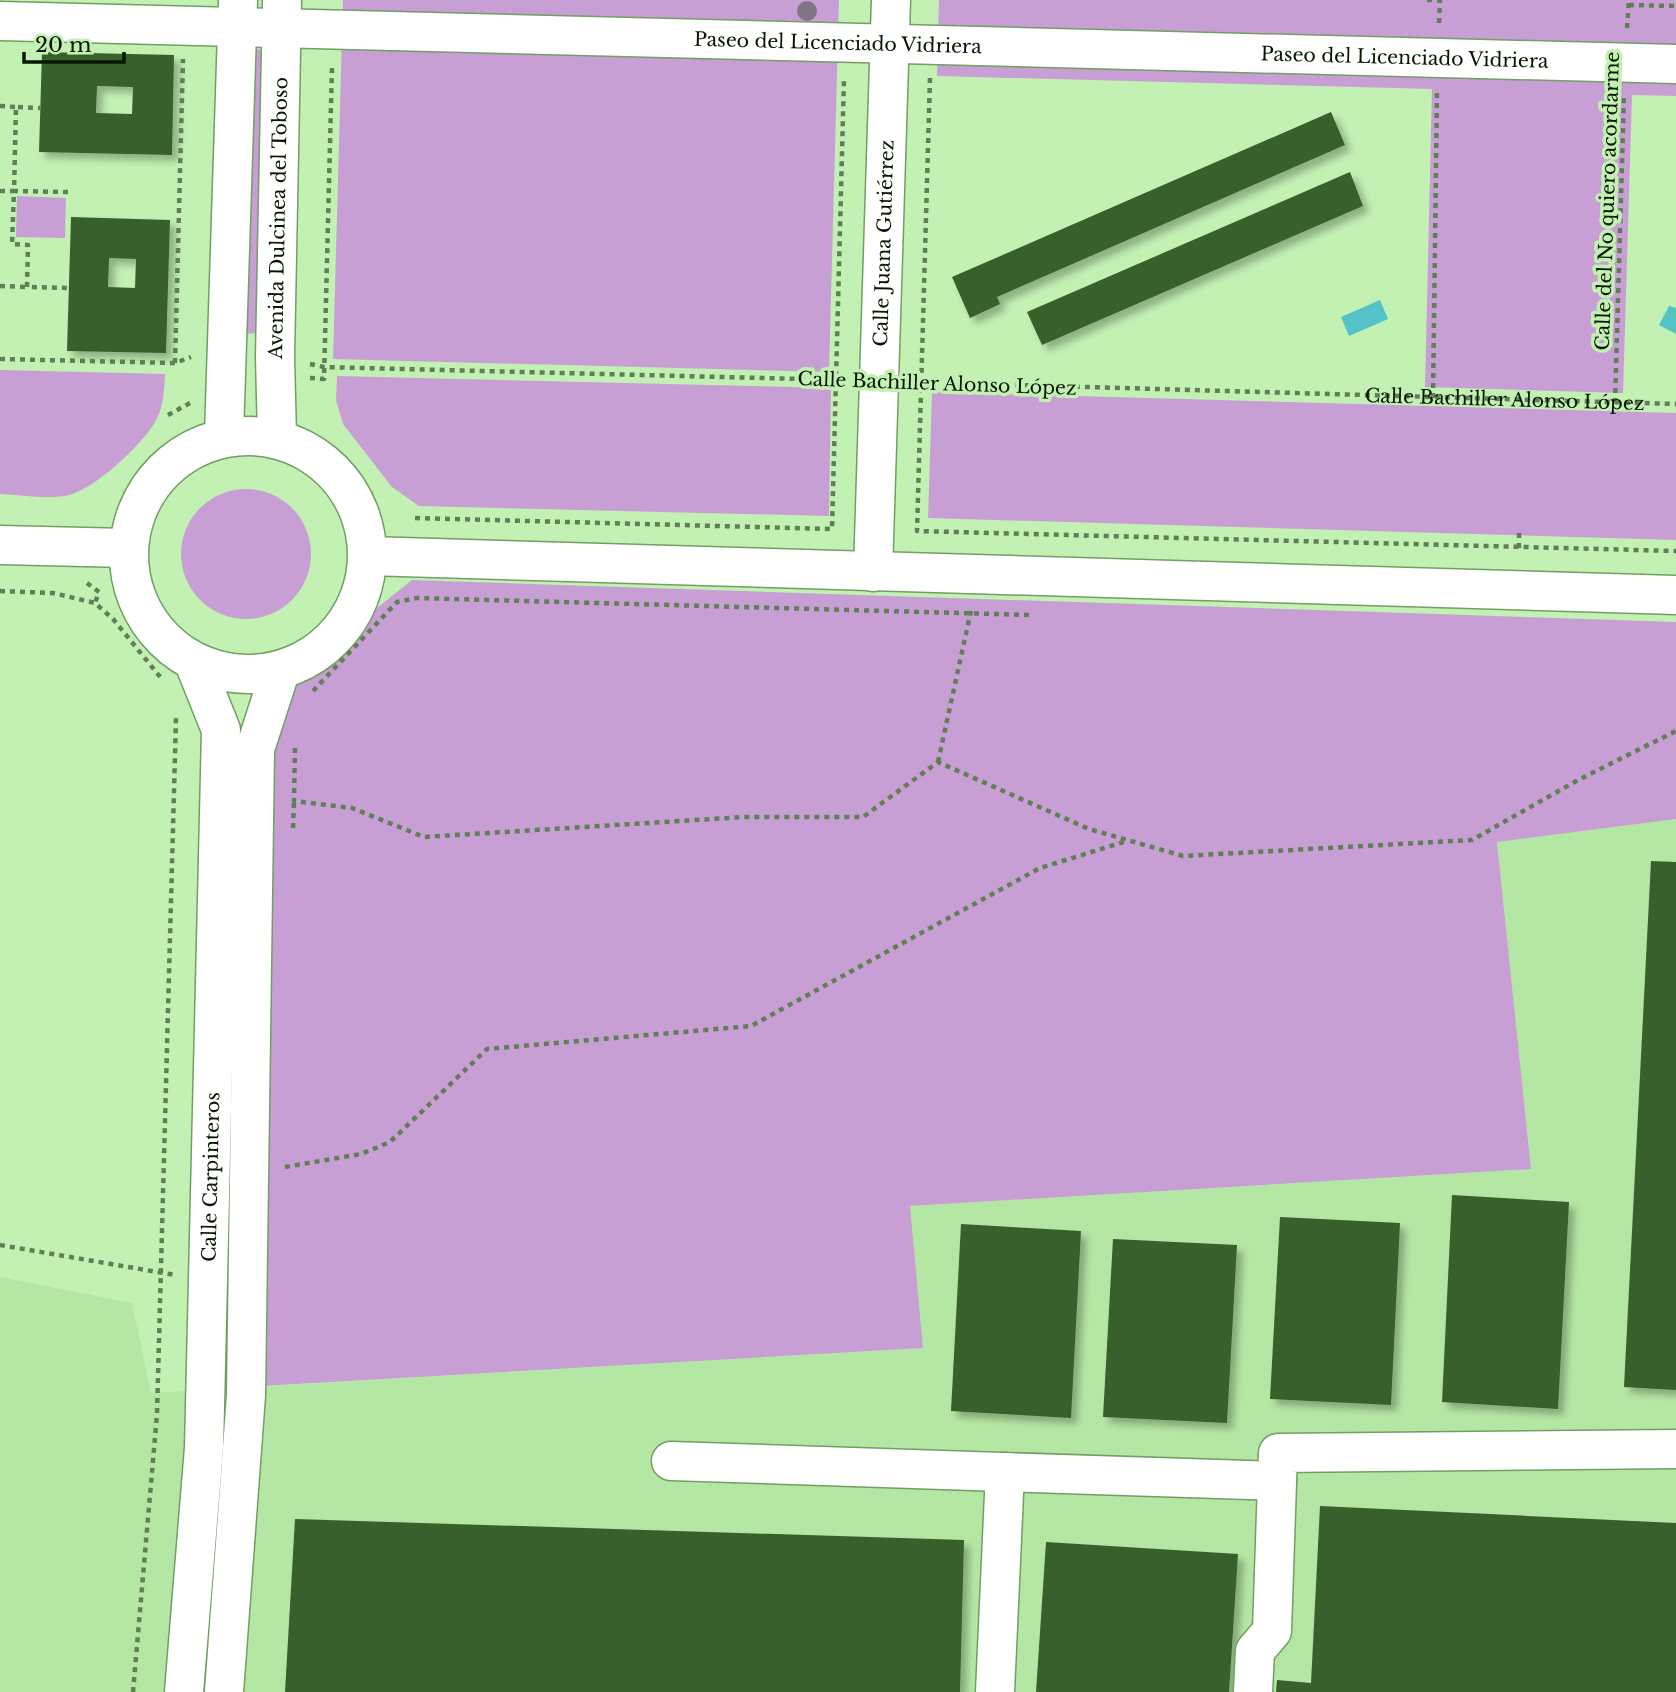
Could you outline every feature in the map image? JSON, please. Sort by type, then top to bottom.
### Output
[{"type":"street","name":"Calle Juana Gutiérrez","points":[[873,572],[891,0]]},
{"type":"street","points":[[224,436],[213,355],[237,14]]},
{"type":"street","name":"Paseo del Licenciado Vidriera","points":[[0,21],[282,15],[334,30],[1676,64]]},
{"type":"street","name":"Avenida Dulcinea del Toboso","points":[[277,437],[275,357],[282,15]]},
{"type":"street","points":[[224,436],[277,437],[330,466],[359,505],[368,556],[365,587],[331,643],[280,672],[181,676],[171,648],[142,615],[127,548],[141,497],[174,459],[224,436]]},
{"type":"street","points":[[0,545],[127,548]]},
{"type":"street","points":[[368,556],[1676,594]]},
{"type":"street","name":"Calle Carpinteros","points":[[224,1692],[246,1395],[255,750],[280,672]]},
{"type":"street","name":"Calle Carpinteros","points":[[181,676],[221,730],[204,1448],[184,1692]]},
{"type":"street","points":[[1253,1692],[1255,1651],[1272,1630],[1278,1453],[1676,1448]]},
{"type":"street","points":[[671,1461],[1277,1481]]},
{"type":"street","points":[[995,1692],[1005,1472]]},
{"type":"path","points":[[1427,0],[1440,0],[1433,398]]},
{"type":"path","points":[[1629,2],[1676,6]]},
{"type":"path","name":"Calle del No quiero acordarme","points":[[1615,403],[1629,2]]},
{"type":"path","points":[[324,379],[334,30]]},
{"type":"path","points":[[415,518],[832,529],[846,42]]},
{"type":"path","points":[[931,45],[917,531],[1676,551]]},
{"type":"path","points":[[175,363],[183,52]]},
{"type":"path","points":[[0,106],[40,108]]},
{"type":"path","points":[[16,107],[12,244],[28,245],[27,287]]},
{"type":"path","points":[[0,191],[68,192]]},
{"type":"path","points":[[0,286],[69,288]]},
{"type":"path","points":[[0,359],[175,363],[213,355]]},
{"type":"path","name":"Calle Bachiller Alonso López","points":[[275,357],[324,367],[878,380],[1676,404]]},
{"type":"path","points":[[0,591],[53,593],[95,603],[181,676]]},
{"type":"path","points":[[308,699],[324,677],[354,650],[397,603],[417,598]]},
{"type":"path","points":[[295,747],[294,802],[352,808],[424,837],[744,817],[863,817],[938,762],[971,613]]},
{"type":"path","points":[[133,1692],[157,1414],[176,715]]},
{"type":"path","points":[[938,762],[1089,829],[1183,856],[1472,840],[1578,780],[1676,731]]},
{"type":"path","points":[[285,1167],[361,1154],[390,1142],[487,1049],[751,1026],[1040,868],[1128,841]]},
{"type":"path","points":[[0,1245],[161,1275],[207,1276]]},
{"type":"shaded area","points":[[343,0],[839,0],[829,372],[333,359]]},
{"type":"shaded area","points":[[939,0],[1676,0],[1676,96],[1632,95],[1623,393],[1425,387],[1432,89],[937,76]]},
{"type":"shaded area","points":[[253,49],[265,50],[257,333],[245,334]]},
{"type":"shaded area","points":[[17,196],[66,198],[65,238],[16,237]]},
{"type":"shaded area","points":[[0,370],[165,374],[162,405],[149,432],[115,466],[89,486],[76,493],[57,497],[0,494]]},
{"type":"shaded area","points":[[337,376],[831,388],[829,516],[419,506],[392,487],[343,424],[336,400]]},
{"type":"shaded area","points":[[932,392],[1676,413],[1676,540],[928,518]]},
{"type":"shaded area","points":[[246,489],[271,494],[292,508],[306,529],[311,554],[306,579],[292,600],[271,614],[246,619],[221,614],[200,600],[186,579],[181,554],[186,529],[200,508],[221,494]]},
{"type":"shaded area","points":[[412,580],[1676,622],[1676,819],[1497,842],[1531,1169],[910,1206],[923,1348],[262,1386],[272,692]]},
{"type":"shaded area","points":[[1676,819],[1676,1692],[0,1692],[0,1277],[132,1303],[151,1393],[923,1348],[909,1206],[1531,1169],[1497,842]]},
{"type":"water","points":[[1380,300],[1388,319],[1349,336],[1341,317]]},
{"type":"water","points":[[1669,306],[1676,308],[1676,334],[1659,325]]},
{"type":"building","points":[[42,52],[174,55],[172,155],[39,152]],"holes":[[[97,86],[133,87],[132,114],[96,113]]]},
{"type":"building","points":[[1331,112],[1345,145],[997,297],[1000,304],[970,318],[952,277]]},
{"type":"building","points":[[1350,172],[1363,206],[1042,345],[1027,312]]},
{"type":"building","points":[[71,217],[170,220],[166,353],[67,351]],"holes":[[[109,258],[136,259],[135,288],[108,287]]]},
{"type":"building","points":[[1651,861],[1676,862],[1676,1390],[1624,1387]]},
{"type":"building","points":[[1452,1195],[1569,1202],[1558,1409],[1442,1402]]},
{"type":"building","points":[[1280,1217],[1400,1223],[1391,1405],[1270,1399]]},
{"type":"building","points":[[961,1224],[1081,1231],[1071,1418],[951,1411]]},
{"type":"building","points":[[1113,1239],[1237,1245],[1227,1423],[1103,1417]]},
{"type":"building","points":[[1320,1506],[1676,1523],[1676,1692],[1276,1692],[1277,1680],[1311,1683]]},
{"type":"building","points":[[295,1519],[964,1540],[960,1692],[285,1692]]},
{"type":"building","points":[[1046,1542],[1238,1554],[1229,1692],[1036,1692]]}]
